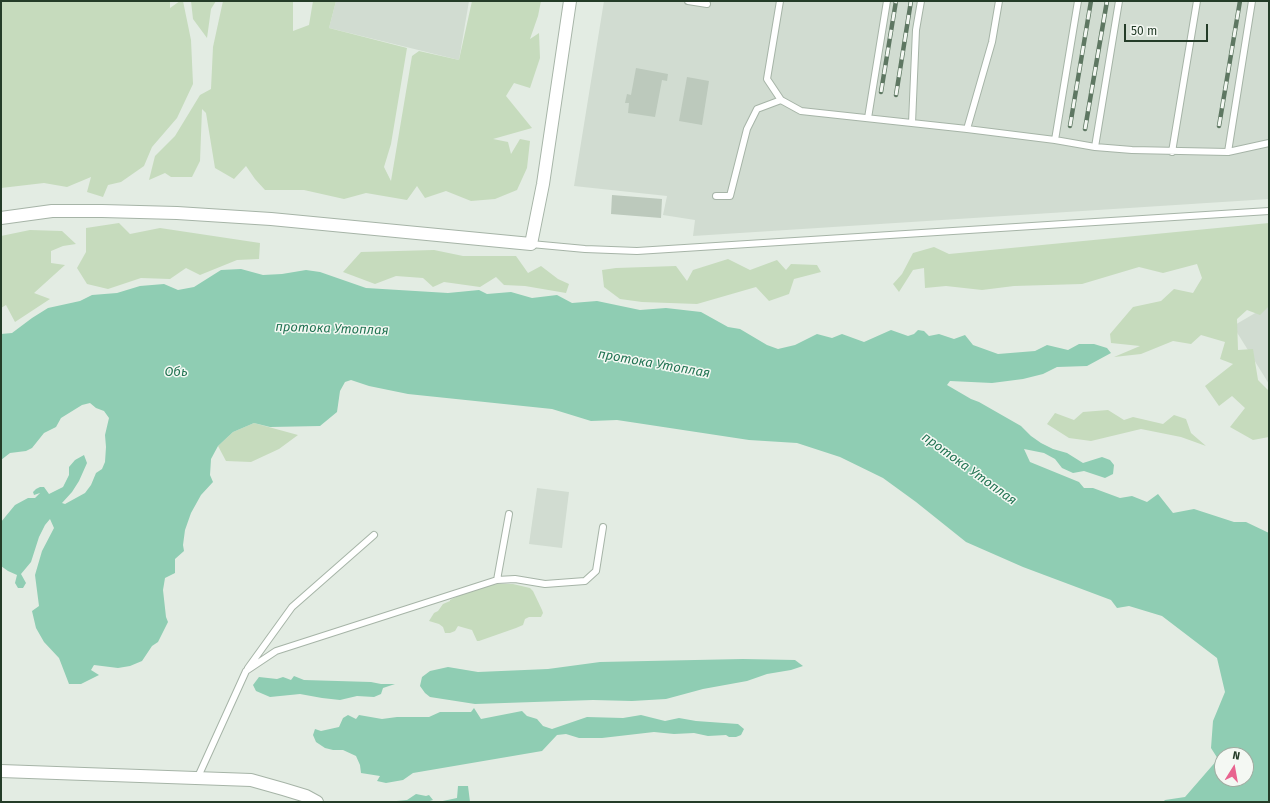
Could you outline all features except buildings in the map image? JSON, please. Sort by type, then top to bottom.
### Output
[{"type":"street","points":[[1,218],[52,211],[177,213],[271,219],[531,244],[543,184],[570,1]]},
{"type":"street","points":[[1,771],[251,780],[283,788],[306,796],[317,802]]},
{"type":"lane","points":[[688,1],[707,4]]},
{"type":"lane","points":[[780,1],[767,79],[781,100],[801,111],[967,129],[1055,140],[1096,147],[1172,152],[1228,152],[1269,143]]},
{"type":"lane","points":[[868,118],[888,1]]},
{"type":"lane","points":[[912,123],[916,30],[921,1]]},
{"type":"lane","points":[[967,129],[992,42],[999,1]]},
{"type":"lane","points":[[1055,140],[1078,1]]},
{"type":"lane","points":[[1096,147],[1119,1]]},
{"type":"lane","points":[[1172,152],[1197,1]]},
{"type":"lane","points":[[1228,152],[1252,1]]},
{"type":"lane","points":[[716,196],[730,196],[747,129],[757,109],[781,100]]},
{"type":"lane","points":[[531,244],[585,249],[637,251],[1269,211]]},
{"type":"lane","points":[[498,580],[509,514]]},
{"type":"lane","points":[[246,671],[276,651],[498,580],[515,579],[545,584],[585,581],[596,571],[603,527]]},
{"type":"lane","points":[[196,779],[246,671],[292,608],[374,534]]},
{"type":"shaded area","points":[[1,1],[170,1],[170,8],[180,1],[183,1],[191,40],[193,84],[177,118],[152,147],[144,166],[121,182],[108,185],[103,197],[87,192],[91,177],[67,187],[44,183],[1,188]]},
{"type":"shaded area","points":[[191,1],[216,1],[211,9],[207,38],[193,19]]},
{"type":"shaded area","points":[[223,1],[293,1],[293,31],[309,25],[313,1],[336,1],[329,28],[407,48],[391,144],[384,167],[391,181],[412,56],[419,51],[459,60],[472,1],[541,1],[538,16],[530,39],[539,33],[540,58],[530,88],[514,83],[506,96],[532,128],[493,139],[508,142],[511,154],[520,139],[530,141],[527,168],[517,190],[495,199],[471,201],[446,191],[425,198],[417,186],[407,200],[366,193],[344,199],[304,190],[265,190],[246,166],[234,179],[215,168],[206,113],[202,109],[200,161],[192,177],[171,177],[165,173],[149,180],[155,156],[175,136],[200,95],[211,89],[213,47]]},
{"type":"shaded area","points":[[336,1],[469,1],[459,60],[329,28]]},
{"type":"shaded area","points":[[604,1],[1269,1],[1269,199],[693,236],[695,220],[663,215],[667,196],[574,186]]},
{"type":"shaded area","points":[[119,223],[130,234],[160,228],[260,243],[259,259],[237,260],[200,275],[186,268],[170,279],[141,278],[108,289],[87,284],[77,268],[86,252],[86,228]]},
{"type":"shaded area","points":[[1269,223],[1269,306],[1260,315],[1247,310],[1237,319],[1238,350],[1253,349],[1258,380],[1269,391],[1269,437],[1253,440],[1230,427],[1245,408],[1232,396],[1219,406],[1205,386],[1233,364],[1220,359],[1225,342],[1201,335],[1191,344],[1173,341],[1141,354],[1114,357],[1140,346],[1111,343],[1110,334],[1133,307],[1161,301],[1174,289],[1193,293],[1202,278],[1197,264],[1163,273],[1139,267],[1082,284],[1014,286],[982,290],[946,286],[925,288],[924,268],[913,270],[899,292],[893,284],[902,274],[913,253],[934,247],[949,254]]},
{"type":"shaded area","points":[[30,230],[62,231],[76,244],[63,246],[51,251],[51,263],[65,265],[34,293],[50,299],[15,322],[6,305],[1,308],[1,236]]},
{"type":"shaded area","points":[[434,250],[463,256],[516,256],[528,273],[541,266],[558,279],[569,284],[566,293],[525,286],[504,285],[496,277],[480,287],[444,282],[433,287],[423,278],[396,276],[375,284],[343,272],[361,252]]},
{"type":"shaded area","points":[[728,259],[750,270],[777,260],[786,270],[791,264],[817,265],[821,272],[794,279],[789,294],[769,301],[756,287],[697,304],[642,302],[620,299],[604,287],[602,270],[616,268],[676,266],[687,281],[693,270]]},
{"type":"shaded area","points":[[1269,305],[1269,384],[1233,326]]},
{"type":"shaded area","points":[[1108,410],[1124,420],[1133,417],[1163,424],[1174,415],[1186,419],[1191,433],[1206,446],[1181,437],[1141,429],[1091,441],[1069,438],[1047,424],[1055,413],[1074,420],[1083,412]]},
{"type":"shaded area","points":[[254,423],[298,435],[279,449],[251,462],[226,461],[218,446],[233,432]]},
{"type":"shaded area","points":[[537,488],[569,492],[562,548],[529,544]]},
{"type":"shaded area","points":[[497,584],[513,584],[530,588],[542,610],[543,613],[541,617],[529,617],[525,619],[523,625],[479,641],[477,641],[472,630],[458,626],[455,631],[445,633],[443,627],[439,624],[429,621],[434,613],[438,611],[443,604],[461,593]]},
{"type":"water","name":"Обь","points":[[241,269],[263,275],[282,274],[306,270],[320,272],[366,288],[448,293],[479,290],[487,294],[511,292],[532,298],[557,295],[572,303],[597,301],[640,310],[666,308],[701,312],[728,327],[740,329],[767,345],[778,349],[795,345],[817,334],[832,338],[842,334],[864,342],[891,330],[908,336],[914,334],[918,330],[924,331],[929,336],[939,334],[954,339],[965,335],[973,345],[998,354],[1035,351],[1047,345],[1068,350],[1079,344],[1094,344],[1107,348],[1111,353],[1087,366],[1057,367],[1043,374],[1023,379],[992,383],[950,381],[947,385],[1021,426],[1041,443],[1053,449],[1067,453],[1083,463],[1102,457],[1110,460],[1114,465],[1113,474],[1105,478],[1084,471],[1073,473],[1062,468],[1055,459],[1044,453],[1024,449],[1030,462],[1079,482],[1084,488],[1093,488],[1120,498],[1132,496],[1147,502],[1158,494],[1173,513],[1194,509],[1234,522],[1246,522],[1269,533],[1269,802],[1163,802],[1165,800],[1185,797],[1214,764],[1214,787],[1254,787],[1254,747],[1214,747],[1214,753],[1211,748],[1213,721],[1225,692],[1217,658],[1162,616],[1129,606],[1117,608],[1111,600],[1023,567],[966,542],[883,478],[840,457],[797,443],[749,440],[617,420],[591,421],[552,409],[408,394],[369,386],[351,380],[345,382],[340,391],[337,412],[320,426],[270,427],[254,423],[233,432],[218,446],[211,459],[210,475],[213,482],[201,495],[191,513],[185,530],[183,545],[184,551],[175,559],[175,573],[165,578],[163,590],[166,617],[168,622],[158,642],[152,646],[142,661],[130,666],[118,668],[94,665],[91,670],[99,675],[81,684],[69,684],[59,658],[44,642],[36,628],[32,611],[39,606],[35,575],[42,551],[54,528],[50,519],[39,537],[31,562],[21,574],[26,583],[23,588],[18,588],[15,583],[17,575],[1,566],[1,522],[15,505],[28,498],[35,498],[40,493],[34,495],[33,492],[36,489],[44,487],[49,494],[63,487],[69,475],[69,467],[75,460],[84,455],[87,463],[79,481],[62,503],[65,504],[85,493],[91,485],[96,473],[102,469],[105,462],[105,435],[109,418],[104,411],[96,408],[90,403],[82,405],[61,418],[56,427],[44,433],[32,448],[26,451],[10,453],[1,460],[1,334],[12,333],[48,308],[80,301],[92,295],[117,293],[140,286],[164,284],[178,290],[194,287],[221,270]]},
{"type":"water","points":[[743,659],[795,660],[803,666],[791,670],[767,674],[747,681],[703,689],[666,699],[632,701],[593,700],[475,704],[430,697],[420,686],[422,677],[430,671],[448,667],[478,672],[548,669],[600,662]]},
{"type":"water","points":[[294,676],[304,680],[395,684],[383,688],[381,694],[374,697],[357,696],[340,700],[300,694],[270,697],[256,691],[253,685],[259,677],[277,679],[283,677],[291,680]]},
{"type":"water","points":[[474,708],[481,719],[522,711],[527,716],[537,719],[543,726],[552,729],[587,717],[623,718],[641,715],[665,721],[679,718],[696,721],[738,724],[744,729],[741,735],[736,737],[729,737],[726,735],[708,736],[694,733],[674,734],[654,732],[602,738],[579,738],[566,734],[557,735],[542,751],[413,773],[403,780],[386,783],[377,781],[380,776],[361,773],[360,765],[356,756],[343,750],[325,748],[316,742],[313,735],[315,729],[321,731],[339,727],[343,718],[348,715],[356,719],[359,715],[382,719],[397,717],[429,717],[440,712],[471,712]]},
{"type":"water","points":[[458,786],[468,786],[470,802],[438,802],[457,798]]},
{"type":"water","points":[[416,794],[426,796],[429,795],[433,800],[426,802],[386,802],[407,800]]},
{"type":"railway","points":[[881,92],[896,1]]},
{"type":"railway","points":[[896,95],[911,1]]},
{"type":"railway","points":[[1070,126],[1091,1]]},
{"type":"railway","points":[[1085,129],[1107,1]]},
{"type":"railway","points":[[1219,126],[1240,1]]},
{"type":"water label","name":"протока Утоплая","points":[[332,329]]},
{"type":"water label","name":"протока Утоплая","points":[[654,364]]},
{"type":"water label","name":"протока Утоплая","points":[[969,469]]}]
